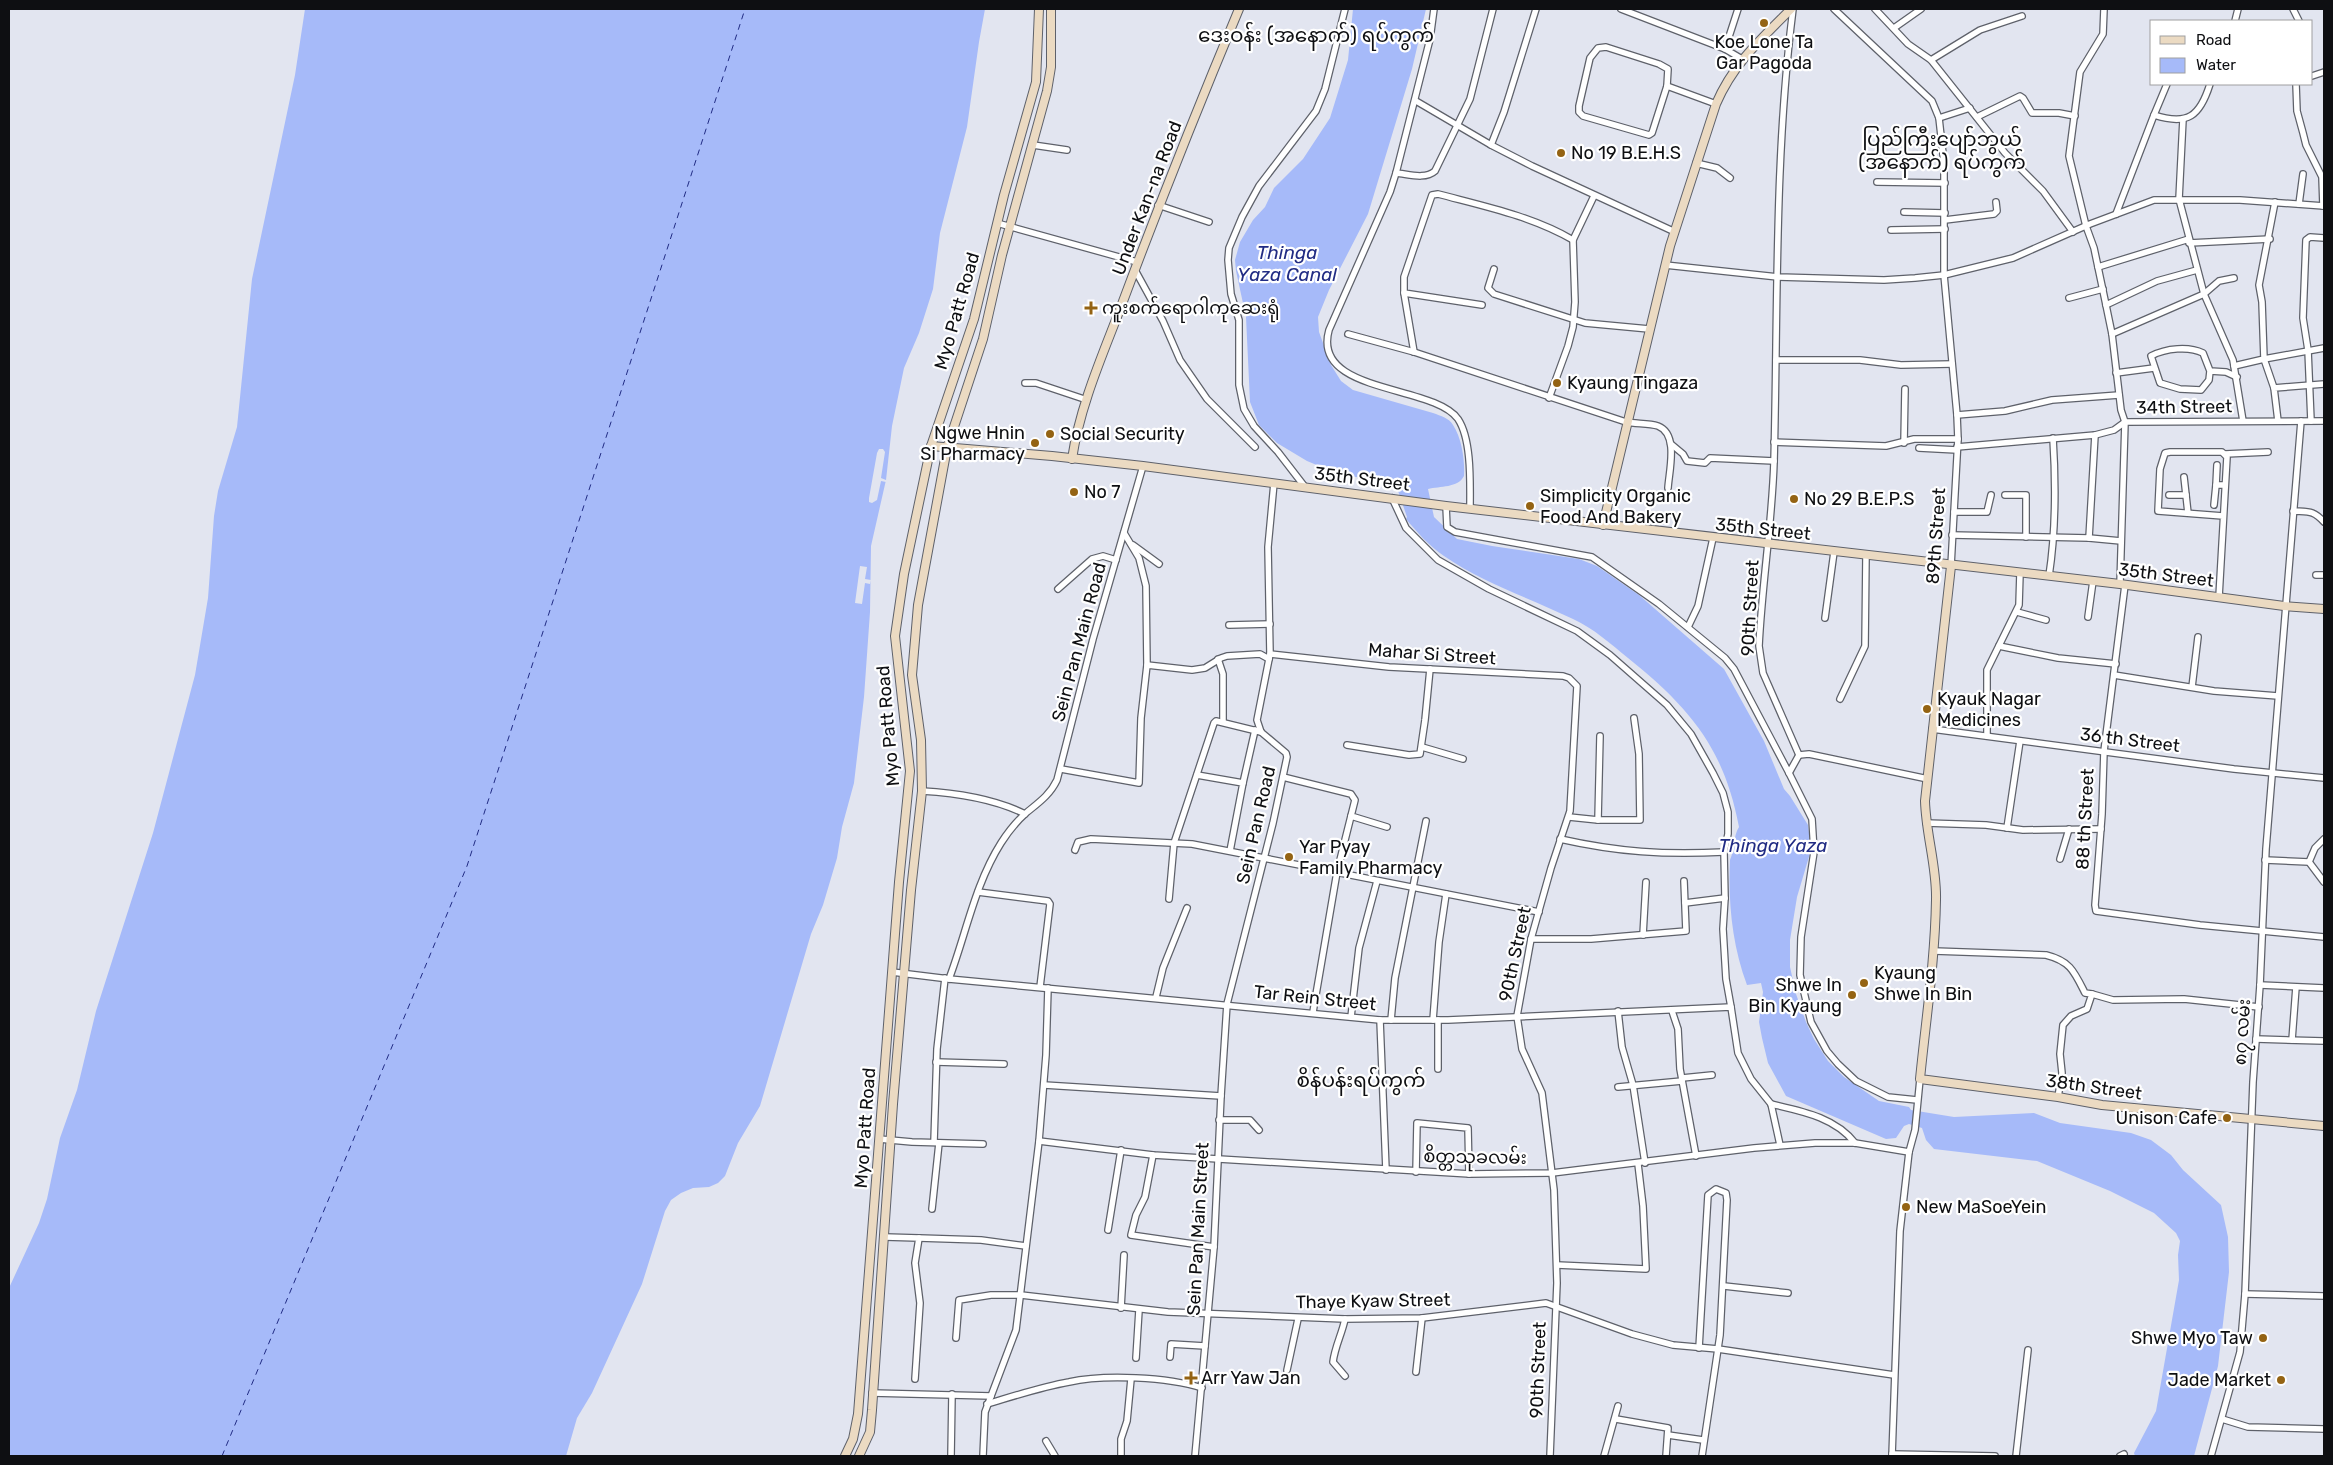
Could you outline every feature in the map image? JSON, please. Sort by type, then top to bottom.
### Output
[{"type":"main road","name":"Myo Patt Road","points":[[845,1456],[852,1439],[858,1414],[892,972],[910,772],[895,636],[904,574],[931,446],[974,319],[997,223],[1038,74],[1039,9]]},
{"type":"main road","name":"Myo Patt Road","points":[[859,1456],[870,1432],[893,1104],[922,791],[923,772],[912,675],[918,605],[947,448],[981,346],[1010,226],[1050,76],[1052,9]]},
{"type":"main road","name":"Under Kan-na Road","points":[[1072,458],[1076,433],[1087,400],[1158,204],[1239,9]]},
{"type":"main road","points":[[1603,525],[1626,422],[1665,265],[1716,104],[1729,76],[1742,59],[1792,9]]},
{"type":"main road","points":[[1038,74],[1050,76]]},
{"type":"main road","name":"35th Street","points":[[931,446],[1143,466],[1470,509],[1950,566],[2093,581],[2284,606],[2324,609]]},
{"type":"main road","name":"89th Street","points":[[1920,1079],[1934,951],[1936,889],[1926,823],[1928,779],[1950,566]]},
{"type":"main road","points":[[910,772],[923,772]]},
{"type":"main road","name":"38th Street","points":[[1920,1079],[2058,1097],[2102,1105],[2324,1126]]},
{"type":"main road","points":[[882,1103],[893,1104]]},
{"type":"main road","points":[[864,1322],[877,1322]]},
{"type":"street","points":[[1305,487],[1278,452],[1254,426],[1244,409],[1239,385],[1239,320],[1232,294],[1228,260],[1229,248],[1242,217],[1260,186],[1316,111],[1325,89],[1345,9]]},
{"type":"street","points":[[1434,9],[1430,39],[1416,101],[1390,192],[1329,330],[1327,347],[1336,363],[1346,372],[1388,389],[1437,404],[1457,419],[1469,458],[1470,509]]},
{"type":"street","points":[[1396,173],[1430,176],[1435,172],[1470,99],[1493,9]]},
{"type":"street","points":[[1491,145],[1504,112],[1536,9]]},
{"type":"street","points":[[1620,9],[1725,49],[1742,59]]},
{"type":"street","points":[[1725,49],[1738,9]]},
{"type":"street","name":"90th Street","points":[[1792,9],[1781,130],[1774,461],[1769,544],[1761,610],[1760,661],[1765,679],[1786,721],[1799,756]]},
{"type":"street","name":"89th Street","points":[[1834,9],[1932,101],[1939,118],[1945,182],[1944,275],[1958,440],[1950,566]]},
{"type":"street","points":[[1875,9],[1908,44],[1931,60],[2005,153],[2043,190],[2073,232]]},
{"type":"street","points":[[1894,28],[1921,9]]},
{"type":"street","name":"88 th Street","points":[[2104,9],[2103,34],[2080,72],[2069,156],[2103,289],[2112,334],[2119,394],[2125,422],[2121,541],[2123,585],[2116,664],[2104,751],[2096,911],[2262,930]]},
{"type":"street","points":[[2293,9],[2299,20]]},
{"type":"street","points":[[1931,60],[1980,30],[2022,16]]},
{"type":"street","points":[[1598,48],[1614,49],[1623,54],[1659,64],[1668,69],[1668,86],[1652,133],[1648,135],[1583,116],[1579,112],[1590,58],[1598,48]]},
{"type":"street","points":[[2116,214],[2167,85]]},
{"type":"street","points":[[2154,115],[2167,119],[2183,119],[2200,110],[2210,85]]},
{"type":"street","points":[[1665,265],[1778,277],[1884,280],[1944,275],[2013,258],[2086,226],[2154,200],[2275,202],[2324,206],[2322,176],[2306,145],[2299,119],[2296,85]]},
{"type":"street","points":[[1668,86],[1716,104]]},
{"type":"street","points":[[1977,116],[2020,96],[2032,113],[2059,113],[2075,116]]},
{"type":"street","points":[[1416,101],[1491,145],[1594,196],[1675,232]]},
{"type":"street","points":[[1939,118],[1970,108]]},
{"type":"street","points":[[2183,119],[2179,199],[2204,294],[2234,366],[2243,421]]},
{"type":"street","points":[[1033,145],[1068,150]]},
{"type":"street","points":[[1696,163],[1717,168],[1730,178]]},
{"type":"street","points":[[2299,204],[2303,174]]},
{"type":"street","points":[[1876,182],[1945,182]]},
{"type":"street","points":[[1414,352],[1404,293],[1404,277],[1430,200],[1435,194],[1496,210],[1554,230],[1573,240]]},
{"type":"street","points":[[1549,398],[1568,346],[1574,319],[1573,240],[1594,196]]},
{"type":"street","points":[[1945,220],[1994,214],[1997,211],[1996,202]]},
{"type":"street","points":[[2275,202],[2270,239],[2261,266],[2259,285],[2262,302],[2264,359],[2274,388],[2278,421]]},
{"type":"street","points":[[1158,204],[1209,222]]},
{"type":"street","points":[[1904,212],[1945,213]]},
{"type":"street","points":[[997,223],[1136,266],[1180,360],[1202,393],[1255,447]]},
{"type":"street","points":[[1891,230],[1945,229]]},
{"type":"street","points":[[2311,421],[2308,350],[2304,318],[2306,240],[2310,238],[2324,238]]},
{"type":"street","points":[[2098,267],[2189,241],[2270,239]]},
{"type":"street","points":[[1494,269],[1488,288],[1494,294],[1574,319],[1605,326],[1649,329]]},
{"type":"street","points":[[2106,305],[2157,281],[2197,270]]},
{"type":"street","points":[[2112,334],[2204,294],[2219,281],[2234,278]]},
{"type":"street","points":[[2069,298],[2103,289]]},
{"type":"street","points":[[1404,293],[1482,305]]},
{"type":"street","points":[[1348,334],[1414,352],[1626,422],[1658,426],[1668,436],[1671,444],[1668,488]]},
{"type":"street","points":[[2234,366],[2324,348]]},
{"type":"street","points":[[2176,349],[2196,350],[2203,353],[2210,371],[2209,380],[2201,390],[2180,389],[2160,383],[2154,368],[2151,358],[2153,354],[2176,349]]},
{"type":"street","points":[[1776,360],[1860,360],[1901,365],[1952,364]]},
{"type":"street","points":[[2116,373],[2154,368]]},
{"type":"street","points":[[2210,371],[2226,372],[2237,377]]},
{"type":"street","points":[[1025,383],[1036,383],[1087,400]]},
{"type":"street","points":[[2274,388],[2324,384]]},
{"type":"street","points":[[1904,443],[1905,389]]},
{"type":"street","points":[[1957,415],[2005,411],[2052,400],[2119,394]]},
{"type":"street","name":"34th Street","points":[[1918,448],[1957,448],[2095,435],[2114,430],[2125,422],[2324,421]]},
{"type":"street","name":"၈၇ လမ်း","points":[[2211,1456],[2240,1352],[2246,1294],[2252,1119],[2265,860],[2273,774],[2284,606],[2301,422]]},
{"type":"street","points":[[2089,538],[2095,435]]},
{"type":"street","points":[[2049,576],[2054,538],[2056,487],[2053,438]]},
{"type":"street","points":[[1774,442],[1886,446],[1914,439],[1958,440]]},
{"type":"street","points":[[1671,444],[1683,454],[1687,461],[1705,462],[1710,458],[1774,461]]},
{"type":"street","points":[[2224,516],[2158,512],[2160,469],[2165,454],[2268,452]]},
{"type":"street","points":[[2219,597],[2224,516],[2225,454]]},
{"type":"street","points":[[2214,505],[2217,465]]},
{"type":"street","name":"Sein Pan Main Road","points":[[932,1209],[937,1142],[936,1062],[947,979],[978,892],[1001,843],[1025,814],[1053,789],[1061,769],[1093,639],[1143,466]]},
{"type":"street","points":[[2184,477],[2188,513]]},
{"type":"street","points":[[1230,851],[1243,783],[1258,731],[1257,714],[1270,657],[1268,547],[1274,483]]},
{"type":"street","points":[[2216,485],[2225,485]]},
{"type":"street","points":[[2005,494],[2026,495],[2026,537]]},
{"type":"street","points":[[1954,512],[1987,512],[1991,495]]},
{"type":"street","points":[[2169,495],[2186,495]]},
{"type":"street","points":[[1395,498],[1406,528],[1438,560],[1489,589],[1577,631],[1610,655],[1667,704],[1690,734],[1723,793],[1728,812],[1728,834],[1724,852],[1725,898],[1723,929],[1726,979],[1732,1007],[1736,1047],[1742,1064],[1751,1079],[1771,1104],[1780,1145]]},
{"type":"street","points":[[1446,506],[1447,527],[1456,532],[1592,557],[1659,604],[1719,652],[1734,669],[1790,773],[1812,820],[1814,838],[1801,937],[1800,975],[1812,1022],[1827,1051],[1856,1081],[1888,1097],[1917,1104]]},
{"type":"street","points":[[2293,510],[2313,512],[2318,514],[2324,522]]},
{"type":"street","points":[[1061,769],[1139,783],[1142,718],[1148,665],[1146,586],[1139,558],[1124,532]]},
{"type":"street","points":[[1952,535],[2089,538],[2121,541]]},
{"type":"street","points":[[1688,627],[1698,606],[1713,538]]},
{"type":"street","points":[[1131,544],[1159,564]]},
{"type":"street","points":[[1825,618],[1834,552]]},
{"type":"street","points":[[1840,699],[1865,646],[1866,555]]},
{"type":"street","points":[[1058,589],[1092,559],[1103,556],[1116,560]]},
{"type":"street","points":[[1987,736],[1986,670],[2017,612],[2021,595],[2020,573]]},
{"type":"street","points":[[2316,575],[2324,576]]},
{"type":"street","points":[[2088,617],[2093,581]]},
{"type":"street","points":[[2017,612],[2046,620]]},
{"type":"street","points":[[1229,625],[1270,624]]},
{"type":"street","points":[[2192,687],[2198,637]]},
{"type":"street","points":[[1999,646],[2068,659],[2116,664]]},
{"type":"street","name":"Mahar Si Street","points":[[1148,665],[1196,670],[1205,668],[1218,659],[1227,656],[1260,654],[1270,657],[1389,667],[1563,676],[1569,678],[1577,686],[1578,698]]},
{"type":"street","points":[[1218,659],[1223,674],[1223,722]]},
{"type":"street","points":[[1347,745],[1414,756],[1420,754],[1430,669]]},
{"type":"street","points":[[2114,675],[2192,687],[2278,696]]},
{"type":"street","name":"90th Street","points":[[1550,1456],[1557,1265],[1552,1173],[1542,1093],[1520,1044],[1517,1016],[1531,939],[1560,839],[1569,817],[1578,698]]},
{"type":"street","points":[[1569,817],[1637,821],[1641,817],[1634,718]]},
{"type":"street","points":[[1169,899],[1174,843],[1214,723],[1216,721],[1223,722],[1258,731]]},
{"type":"street","name":"36 th Street","points":[[1932,728],[2273,774],[2324,778]]},
{"type":"street","name":"Sein Pan Road","points":[[1227,1004],[1265,857],[1287,755],[1258,731]]},
{"type":"street","points":[[1598,820],[1600,736]]},
{"type":"street","points":[[2007,828],[2020,741]]},
{"type":"street","points":[[1422,748],[1463,759]]},
{"type":"street","points":[[1790,773],[1799,756],[1809,754],[1928,779]]},
{"type":"street","points":[[1196,774],[1243,783]]},
{"type":"street","points":[[1283,777],[1351,794],[1355,800],[1337,872],[1313,1012]]},
{"type":"street","points":[[922,791],[941,792],[1005,805],[1025,814]]},
{"type":"street","points":[[1350,816],[1387,827]]},
{"type":"street","points":[[1391,1020],[1395,978],[1411,887],[1426,821]]},
{"type":"street","points":[[1926,823],[1986,825],[2007,828],[2101,829]]},
{"type":"street","points":[[2060,859],[2069,829]]},
{"type":"street","points":[[1075,850],[1078,842],[1091,839],[1174,843],[1265,857],[1377,881],[1540,912]]},
{"type":"street","points":[[1560,839],[1620,851],[1669,854],[1724,852]]},
{"type":"street","points":[[2310,862],[2315,848],[2324,839]]},
{"type":"street","points":[[2265,860],[2310,862]]},
{"type":"street","points":[[2310,862],[2324,882]]},
{"type":"street","points":[[1351,1017],[1359,948],[1377,881]]},
{"type":"street","points":[[1531,939],[1591,939],[1686,931],[1684,881]]},
{"type":"street","points":[[1643,934],[1646,882]]},
{"type":"street","points":[[978,892],[1048,901],[1050,904],[1040,987]]},
{"type":"street","points":[[1438,1069],[1435,1020],[1439,942],[1446,894]]},
{"type":"street","points":[[1684,903],[1725,898]]},
{"type":"street","points":[[1156,998],[1164,968],[1187,908]]},
{"type":"street","points":[[2262,930],[2324,937]]},
{"type":"street","points":[[1934,951],[2034,954],[2058,958],[2069,966],[2085,993],[2114,1000],[2184,999],[2258,1008]]},
{"type":"street","name":"Tar Rein Street","points":[[892,972],[904,972],[947,979],[1313,1012],[1380,1020],[1435,1020],[1724,1009],[1732,1007]]},
{"type":"street","points":[[2260,985],[2324,988]]},
{"type":"street","points":[[2292,1040],[2296,987]]},
{"type":"street","points":[[983,1456],[983,1424],[990,1396],[1015,1338],[1039,1141],[1044,1085],[1048,988]]},
{"type":"street","points":[[2058,1097],[2062,1074],[2060,1054],[2063,1025],[2071,1016],[2087,1009],[2092,994]]},
{"type":"street","name":"Sein Pan Main Street","points":[[1195,1456],[1214,1247],[1219,1120],[1227,1004]]},
{"type":"street","points":[[1672,1011],[1678,1029],[1682,1080],[1696,1156]]},
{"type":"street","points":[[1618,1012],[1622,1046],[1633,1085],[1645,1163]]},
{"type":"street","points":[[1380,1020],[1386,1170]]},
{"type":"street","points":[[2256,1040],[2324,1041]]},
{"type":"street","points":[[936,1062],[1004,1064]]},
{"type":"street","points":[[1618,1087],[1712,1075]]},
{"type":"street","name":"89th Street","points":[[1892,1455],[1900,1231],[1909,1152],[1915,1130],[1920,1079]]},
{"type":"street","points":[[1044,1085],[1221,1096]]},
{"type":"street","points":[[1771,1104],[1805,1113],[1831,1123],[1844,1131],[1855,1143]]},
{"type":"street","points":[[1219,1120],[1250,1120],[1259,1130]]},
{"type":"street","points":[[1416,1172],[1417,1123],[1468,1128],[1470,1132],[1469,1174]]},
{"type":"street","points":[[879,1139],[983,1144]]},
{"type":"street","name":"စိတ္တသုခလမ်း","points":[[1039,1141],[1153,1155],[1469,1174],[1552,1173],[1638,1164],[1780,1145],[1855,1143],[1909,1152]]},
{"type":"street","points":[[1108,1230],[1121,1150]]},
{"type":"street","points":[[1153,1155],[1145,1197],[1130,1231],[1131,1235],[1214,1247]]},
{"type":"street","points":[[1557,1265],[1646,1269],[1643,1206],[1638,1164]]},
{"type":"street","points":[[1699,1348],[1708,1195],[1716,1189],[1726,1192],[1727,1200],[1724,1286],[1718,1349],[1702,1456]]},
{"type":"street","points":[[885,1237],[981,1240],[1026,1246]]},
{"type":"street","points":[[916,1379],[920,1303],[915,1263],[919,1238]]},
{"type":"street","points":[[1121,1308],[1124,1255]]},
{"type":"street","points":[[1724,1286],[1788,1292]]},
{"type":"street","name":"Thaye Kyaw Street","points":[[956,1338],[958,1300],[991,1295],[1021,1294],[1139,1310],[1345,1319],[1422,1318],[1461,1315],[1535,1303],[1556,1305],[1638,1336],[1673,1345],[1718,1349],[1894,1375]]},
{"type":"street","points":[[2246,1294],[2324,1296]]},
{"type":"street","points":[[1136,1358],[1139,1310]]},
{"type":"street","points":[[1287,1370],[1298,1318]]},
{"type":"street","points":[[1416,1372],[1422,1318]]},
{"type":"street","points":[[1345,1319],[1342,1334],[1335,1346],[1334,1362],[1345,1376]]},
{"type":"street","points":[[1170,1357],[1171,1344],[1206,1346]]},
{"type":"street","points":[[2016,1456],[2028,1350]]},
{"type":"street","points":[[988,1404],[1070,1381],[1092,1379],[1131,1379],[1188,1384],[1202,1388]]},
{"type":"street","points":[[1121,1456],[1121,1439],[1127,1421],[1131,1379]]},
{"type":"street","points":[[872,1393],[990,1396]]},
{"type":"street","points":[[951,1456],[952,1394]]},
{"type":"street","points":[[1604,1456],[1616,1419],[1618,1406]]},
{"type":"street","points":[[1616,1419],[1668,1428],[1666,1456]]},
{"type":"street","points":[[2222,1419],[2248,1427],[2324,1429]]},
{"type":"street","points":[[1668,1435],[1703,1440]]},
{"type":"street","points":[[1046,1441],[1055,1456]]},
{"type":"street","points":[[1892,1455],[1995,1456]]},
{"type":"water","points":[[305,9],[985,9],[967,127],[940,233],[933,289],[919,333],[904,368],[892,426],[886,480],[871,546],[870,612],[864,697],[854,783],[842,827],[837,858],[823,905],[811,934],[760,1106],[738,1143],[725,1176],[718,1183],[709,1187],[693,1188],[671,1200],[665,1211],[642,1284],[592,1393],[577,1418],[566,1456],[9,1456],[9,1288],[39,1223],[47,1199],[60,1138],[77,1090],[96,1011],[153,833],[195,675],[208,598],[214,516],[218,491],[237,427],[252,279],[295,75]]},
{"type":"water","points":[[1353,9],[1426,9],[1412,69],[1368,214],[1329,290],[1318,317],[1319,332],[1331,365],[1341,381],[1353,390],[1433,413],[1451,423],[1461,443],[1464,476],[1458,483],[1453,485],[1428,489],[1434,517],[1457,539],[1579,559],[1597,566],[1639,595],[1724,669],[1764,741],[1784,789],[1808,825],[1811,850],[1797,897],[1790,940],[1790,967],[1796,994],[1814,1039],[1828,1061],[1844,1077],[1879,1101],[1909,1107],[1911,1110],[1954,1117],[2034,1113],[2060,1123],[2131,1133],[2151,1140],[2171,1155],[2183,1170],[2221,1205],[2228,1237],[2229,1272],[2218,1366],[2194,1456],[2135,1456],[2134,1453],[2156,1411],[2179,1280],[2178,1255],[2180,1241],[2176,1233],[2154,1213],[2110,1191],[2037,1161],[1934,1149],[1926,1140],[1922,1128],[1909,1124],[1904,1126],[1896,1138],[1886,1139],[1786,1096],[1768,1063],[1762,1038],[1759,1022],[1763,992],[1761,983],[1747,985],[1732,923],[1730,860],[1739,827],[1724,774],[1714,752],[1701,732],[1669,694],[1650,676],[1588,627],[1459,566],[1439,552],[1406,519],[1407,517],[1396,485],[1336,473],[1307,461],[1277,443],[1259,425],[1250,402],[1246,317],[1235,260],[1240,242],[1253,220],[1265,207],[1274,188],[1303,159],[1330,118],[1348,60]]},
{"type":"pier","points":[[879,449],[883,449],[885,452],[881,478],[886,480],[886,482],[881,481],[877,500],[872,503],[869,502],[869,498]]},
{"type":"pier","points":[[860,566],[867,567],[865,579],[871,580],[870,584],[865,583],[862,604],[855,603]]},
{"type":"ferry route","points":[[222,1456],[467,866],[745,9]]},
{"type":"place","name":"Koe Lone Ta Gar Pagoda","points":[[1764,23]]},
{"type":"place","name":"No 19 B.E.H.S","points":[[1561,153]]},
{"type":"place","name":"ကူးစက်ရောဂါကုဆေးရုံ","points":[[1091,308]]},
{"type":"place","name":"Kyaung Tingaza","points":[[1557,383]]},
{"type":"place","name":"Social Security","points":[[1050,434]]},
{"type":"place","name":"Ngwe Hnin Si Pharmacy","points":[[1035,443]]},
{"type":"place","name":"No 7","points":[[1074,492]]},
{"type":"place","name":"No 29 B.E.P.S","points":[[1794,499]]},
{"type":"place","name":"Simplicity Organic Food And Bakery","points":[[1530,506]]},
{"type":"place","name":"Kyauk Nagar Medicines","points":[[1927,709]]},
{"type":"place","name":"Yar Pyay Family Pharmacy","points":[[1289,857]]},
{"type":"place","name":"Kyaung Shwe In Bin","points":[[1864,983]]},
{"type":"place","name":"Shwe In Bin Kyaung","points":[[1852,995]]},
{"type":"place","name":"Unison Cafe","points":[[2227,1118]]},
{"type":"place","name":"New MaSoeYein","points":[[1906,1207]]},
{"type":"place","name":"Shwe Myo Taw","points":[[2263,1338]]},
{"type":"place","name":"Arr Yaw Jan","points":[[1191,1378]]},
{"type":"place","name":"Jade Market","points":[[2281,1380]]},
{"type":"district","name":"ဒေးဝန်း (အနောက်) ရပ်ကွက်","points":[[1316,35]]},
{"type":"district","name":"ပြည်ကြီးပျော်ဘွယ် (အနောက်) ရပ်ကွက်","points":[[1942,150]]},
{"type":"district","name":"စိန်ပန်းရပ်ကွက်","points":[[1361,1080]]},
{"type":"water label","name":"Thinga Yaza Canal","points":[[1287,263]]},
{"type":"water label","name":"Thinga Yaza","points":[[1773,845]]}]
